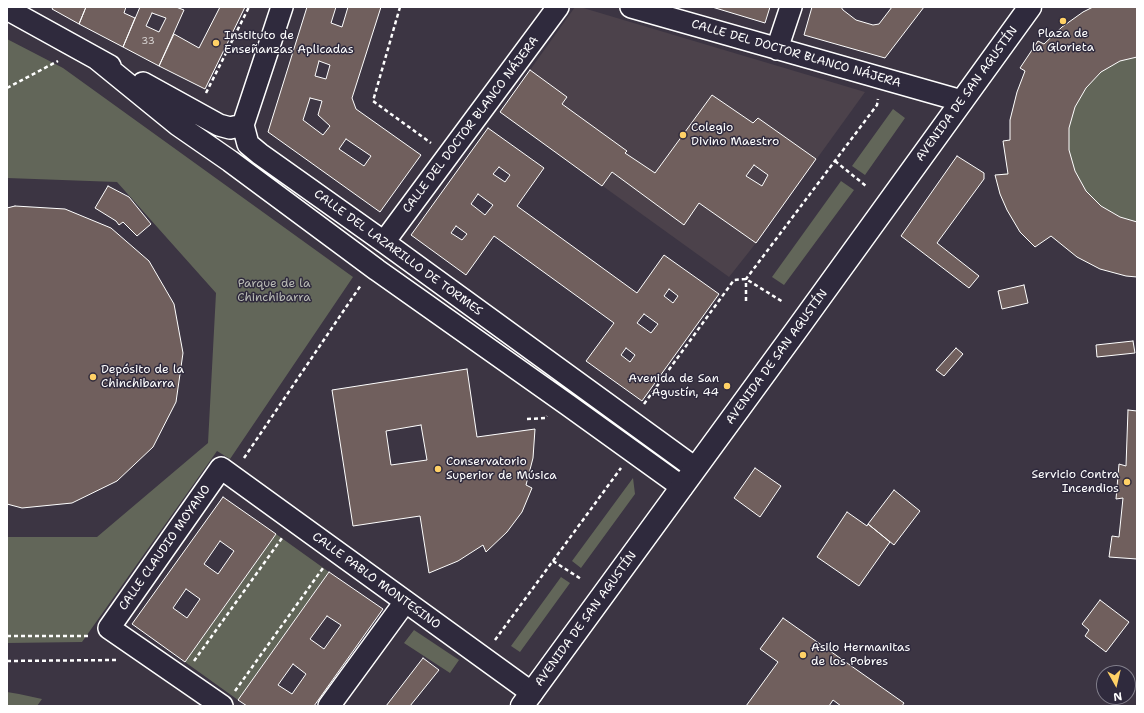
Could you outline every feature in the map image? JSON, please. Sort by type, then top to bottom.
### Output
[{"type":"highway","name":"AVENIDA DE SAN AGUSTÍN","points":[[527,700],[787,344],[1030,7]]},
{"type":"street","points":[[243,125],[282,7]]},
{"type":"street","name":"CALLE DEL DOCTOR BLANCO NÁJERA","points":[[384,242],[558,7]]},
{"type":"street","name":"CALLE DEL DOCTOR BLANCO NÁJERA","points":[[631,7],[962,102]]},
{"type":"street","points":[[777,49],[791,7]]},
{"type":"street","name":"CALLE DEL LAZARILLO DE TORMES","points":[[7,9],[219,125],[230,128],[243,125],[248,144],[695,468]]},
{"type":"street","name":"CALLE DEL LAZARILLO DE TORMES","points":[[98,59],[178,125],[241,169],[377,270],[682,487]]},
{"type":"street","name":"CALLE PABLO MONTESINO","points":[[226,472],[483,657],[527,700]]},
{"type":"street","name":"CALLE CLAUDIO MOYANO","points":[[109,628],[226,472]]},
{"type":"street","points":[[330,706],[405,602]]},
{"type":"street","points":[[109,628],[182,678],[227,701]]},
{"type":"path","points":[[206,93],[249,7]]},
{"type":"path","points":[[400,7],[373,101],[430,143]]},
{"type":"path","points":[[7,88],[60,60]]},
{"type":"path","points":[[746,301],[746,279],[877,105],[880,93]]},
{"type":"path","points":[[835,161],[866,186]]},
{"type":"path","points":[[642,406],[734,280],[746,279],[782,302]]},
{"type":"path","points":[[226,472],[364,280]]},
{"type":"path","points":[[527,419],[546,418],[551,413]]},
{"type":"path","points":[[483,657],[624,465]]},
{"type":"path","points":[[182,678],[294,522]]},
{"type":"path","points":[[227,701],[335,551]]},
{"type":"path","points":[[553,561],[581,579]]},
{"type":"path","points":[[7,636],[95,636],[109,628]]},
{"type":"path","points":[[7,661],[122,660],[136,646]]},
{"type":"shaded area","name":"Colegio Divino Maestro","points":[[575,7],[580,7],[865,92],[756,243],[729,277],[500,112]]},
{"type":"green space","points":[[1093,7],[1137,7],[1137,277],[1126,276],[1100,269],[1077,257],[1051,236],[1035,247],[1020,232],[1007,210],[1000,194],[995,175],[1008,173],[1003,141],[1010,140],[1010,120],[1017,92],[1025,71],[1020,68],[1038,41],[1044,44],[1062,27],[1083,12]]},
{"type":"green space","name":"Parque de la Chinchibarra","points":[[7,39],[63,68],[353,277],[230,459],[217,451],[82,642],[7,643],[7,537],[97,537],[208,443],[216,293],[117,182],[7,178]]},
{"type":"green space","points":[[893,109],[905,118],[865,175],[852,166]]},
{"type":"green space","points":[[841,181],[854,190],[784,285],[772,277]]},
{"type":"green space","points":[[633,478],[635,494],[581,568],[572,561]]},
{"type":"green space","points":[[276,534],[329,572],[238,700],[185,662]]},
{"type":"green space","points":[[561,577],[570,583],[520,652],[511,646]]},
{"type":"green space","points":[[414,630],[459,660],[450,673],[404,643]]},
{"type":"green space","points":[[7,692],[42,699],[37,706],[7,706]]},
{"type":"building","points":[[53,7],[86,7],[79,24],[52,9]]},
{"type":"building","points":[[86,7],[126,7],[124,13],[135,18],[123,47],[79,24]]},
{"type":"building","points":[[140,7],[176,7],[184,10],[159,66],[123,47]],"holes":[[[152,13],[166,18],[159,32],[146,26]]]},
{"type":"building","points":[[220,7],[245,7],[205,89],[159,66],[174,34],[199,48]]},
{"type":"building","points":[[307,7],[336,7],[331,23],[342,27],[348,7],[381,7],[352,98],[356,109],[421,155],[380,212],[268,132]],"holes":[[[319,61],[330,65],[326,79],[315,76]],[[310,98],[322,101],[318,115],[330,126],[323,135],[303,120]],[[346,139],[371,156],[364,166],[339,149]]]},
{"type":"building","points":[[712,7],[770,7],[765,23]]},
{"type":"building","points":[[812,7],[841,7],[856,20],[873,25],[879,24],[892,7],[924,7],[885,58],[804,35]]},
{"type":"building","points":[[1093,7],[1137,7],[1137,57],[1120,61],[1101,72],[1086,88],[1075,107],[1069,128],[1069,150],[1075,171],[1086,191],[1101,206],[1120,217],[1137,222],[1137,277],[1126,276],[1100,269],[1077,257],[1051,236],[1035,247],[1020,232],[1007,210],[1000,194],[995,175],[1008,174],[1003,141],[1010,140],[1010,120],[1017,92],[1025,71],[1020,68],[1038,41],[1044,44],[1062,27],[1083,12]]},
{"type":"building","points":[[530,70],[567,97],[562,104],[627,151],[625,153],[655,173],[712,95],[753,123],[758,118],[816,159],[756,243],[699,203],[684,225],[612,172],[602,186],[500,112]],"holes":[[[754,165],[768,175],[762,186],[746,176]]]},
{"type":"building","points":[[488,128],[544,168],[517,206],[637,293],[664,255],[719,294],[642,401],[586,361],[614,323],[494,236],[466,275],[411,235]],"holes":[[[499,167],[510,175],[505,182],[493,174]],[[478,194],[493,205],[485,215],[471,204]],[[456,226],[467,234],[462,240],[451,233]],[[669,289],[678,296],[673,303],[664,296]],[[644,314],[658,324],[651,333],[637,323]],[[626,348],[635,355],[630,362],[621,355]]]},
{"type":"building","points":[[957,156],[984,173],[984,179],[937,243],[979,276],[969,288],[901,236]]},
{"type":"building","points":[[108,186],[129,197],[151,224],[137,236],[123,222],[119,225],[116,221],[95,208]]},
{"type":"building","name":"Depósito de la Chinchibarra","points":[[15,206],[65,209],[111,228],[149,261],[174,304],[183,353],[176,402],[153,447],[117,481],[72,503],[22,508],[7,504],[7,208]]},
{"type":"building","points":[[1024,285],[1028,303],[1002,309],[998,291]]},
{"type":"building","points":[[1133,341],[1135,353],[1097,357],[1096,345]]},
{"type":"building","points":[[956,348],[963,354],[944,376],[936,370]]},
{"type":"building","name":"Conservatorio Superior de Música","points":[[467,369],[477,437],[535,429],[533,458],[526,485],[532,488],[522,512],[507,532],[486,552],[483,545],[458,561],[429,573],[420,516],[353,526],[332,390]],"holes":[[[421,425],[427,460],[391,465],[386,431]]]},
{"type":"building","name":"Servicio Contra Incendios","points":[[1128,410],[1137,411],[1137,559],[1109,557],[1112,536],[1119,537],[1123,498],[1116,499],[1119,464],[1126,466]]},
{"type":"building","points":[[755,468],[781,486],[760,517],[734,498]]},
{"type":"building","points":[[894,490],[920,511],[894,545],[868,524]]},
{"type":"building","points":[[223,497],[276,534],[185,662],[132,624]],"holes":[[[220,541],[234,551],[218,574],[204,564]],[[186,589],[200,599],[187,618],[173,608]]]},
{"type":"building","points":[[847,512],[867,526],[868,524],[890,542],[859,586],[817,557]]},
{"type":"building","points":[[329,572],[383,609],[314,706],[247,706],[238,700]],"holes":[[[327,616],[341,625],[324,649],[310,639]],[[293,664],[306,674],[292,694],[278,685]]]},
{"type":"building","points":[[1100,600],[1129,622],[1106,652],[1085,636],[1089,630],[1082,624]]},
{"type":"building","name":"Asilo Hermanitas de los Pobres","points":[[783,618],[904,703],[902,706],[841,706],[833,700],[829,706],[746,706],[778,662],[760,649]]},
{"type":"building","points":[[423,658],[439,670],[410,706],[386,706]]},
{"type":"place","name":"Plaza de la Glorieta","points":[[1063,21]]},
{"type":"place","name":"Instituto de Enseñanzas Aplicadas","points":[[216,43]]},
{"type":"place","name":"Colegio Divino Maestro","points":[[683,135]]},
{"type":"place","name":"Depósito de la Chinchibarra","points":[[93,377]]},
{"type":"place","name":"Avenida de San Agustín, 44","points":[[727,386]]},
{"type":"place","name":"Conservatorio Superior de Música","points":[[438,469]]},
{"type":"place","name":"Servicio Contra Incendios","points":[[1127,482]]},
{"type":"place","name":"Asilo Hermanitas de los Pobres","points":[[803,655]]}]
